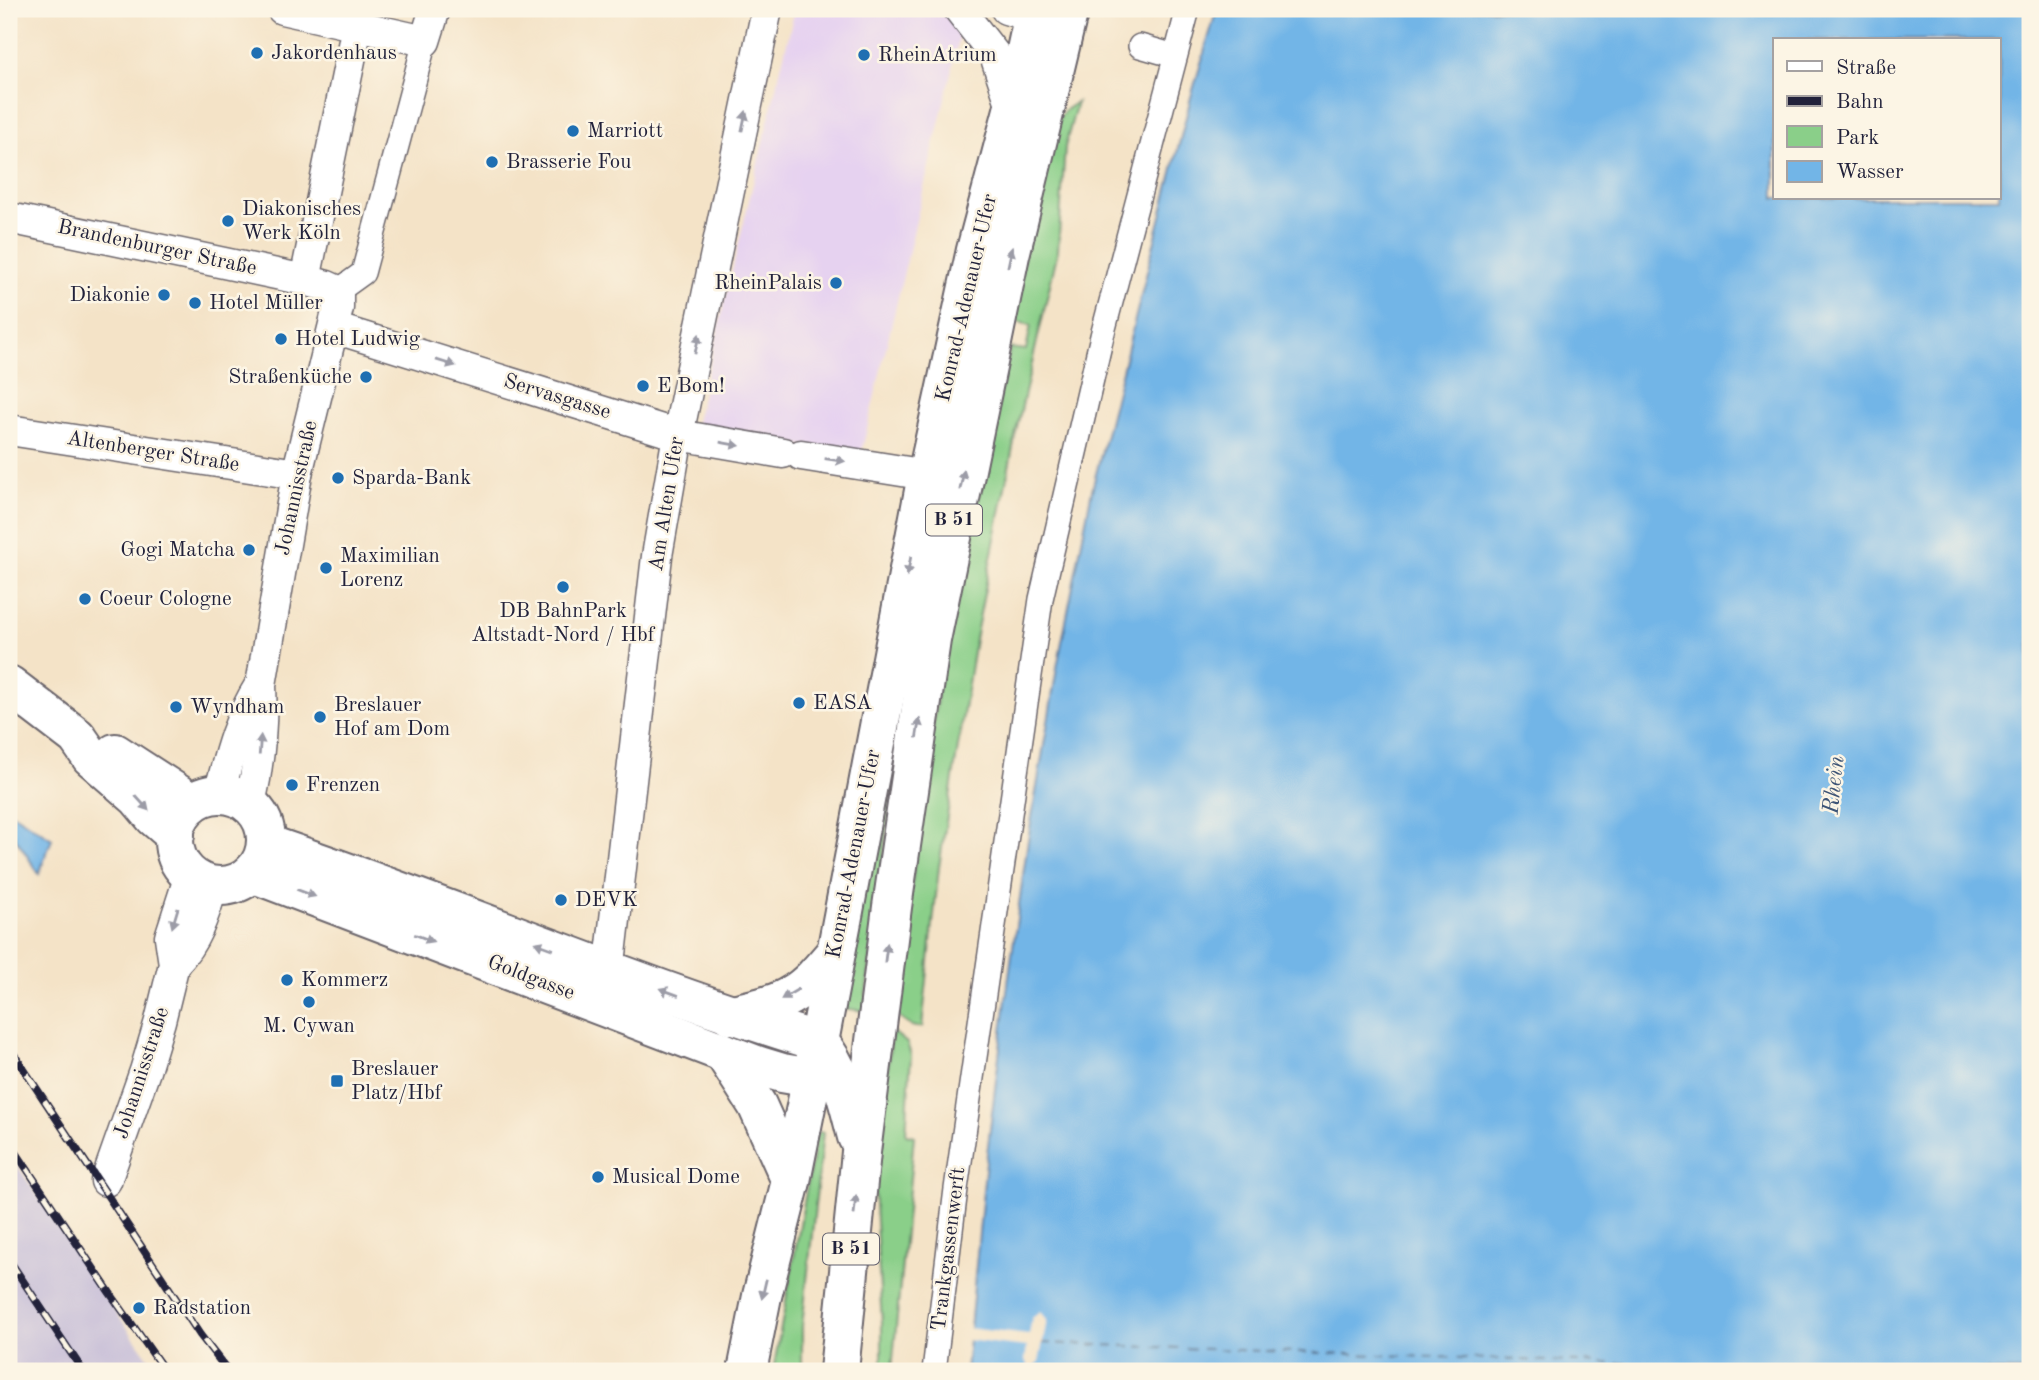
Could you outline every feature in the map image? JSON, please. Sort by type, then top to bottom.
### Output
[{"type":"main road","name":"Konrad-Adenauer-Ufer","points":[[747,1371],[762,1296],[822,1063],[836,952],[927,475],[976,250],[1042,14]]},
{"type":"main road","name":"Konrad-Adenauer-Ufer","points":[[843,1363],[861,1152],[892,907],[931,640],[1010,255],[1042,14]]},
{"type":"main road","points":[[9,685],[77,737],[96,741],[209,809],[260,816],[265,830],[259,858],[241,881],[227,885],[202,880],[178,857],[209,809]]},
{"type":"main road","name":"Goldgasse","points":[[259,858],[607,988],[723,1052],[782,1073],[822,1063]]},
{"type":"main road","points":[[730,1014],[767,1005],[792,995],[813,978],[836,952]]},
{"type":"main road","name":"Goldgasse","points":[[607,988],[730,1014],[822,1063]]},
{"type":"main road","points":[[861,1152],[822,1063],[856,1059],[877,1040]]},
{"type":"main road","points":[[723,1052],[757,1105],[791,1181]]},
{"type":"street","points":[[282,9],[425,41]]},
{"type":"street","points":[[357,26],[304,280],[338,291],[363,273],[435,9]]},
{"type":"street","name":"Am Alten Ufer","points":[[607,988],[657,556],[678,435],[767,9]]},
{"type":"street","points":[[959,9],[995,55],[1013,110]]},
{"type":"street","points":[[1140,46],[1175,56],[1188,9]]},
{"type":"street","name":"Trankgassenwerft","points":[[934,1371],[964,1126],[1041,599],[1089,386],[1175,56]]},
{"type":"street","name":"Brandenburger Straße","points":[[9,218],[304,280]]},
{"type":"street","name":"Johannisstraße","points":[[209,809],[259,761],[261,685],[298,474],[334,328],[338,291]]},
{"type":"street","name":"Servasgasse","points":[[334,328],[678,435],[927,475]]},
{"type":"street","name":"Altenberger Straße","points":[[9,430],[298,474]]},
{"type":"street","name":"Johannisstraße","points":[[106,1181],[145,1071],[174,964],[170,937],[202,880]]},
{"type":"shaded area","points":[[795,9],[966,9],[861,454],[694,430]]},
{"type":"shaded area","points":[[9,1153],[102,1293],[158,1371],[9,1371]]},
{"type":"green space","points":[[1077,102],[1065,147],[1058,250],[1016,432],[975,639],[939,867],[922,1027],[914,1027],[894,1014],[939,684],[1010,348],[1026,350],[1031,325],[1009,320],[1057,121],[1065,110]]},
{"type":"green space","points":[[913,620],[864,1011],[840,1008]]},
{"type":"green space","points":[[892,1031],[907,1043],[911,1055],[906,1134],[914,1136],[892,1370],[882,1364],[874,1188]]},
{"type":"green space","points":[[817,1132],[823,1132],[802,1327],[802,1371],[773,1371]]},
{"type":"water","name":"Rhein","points":[[1217,9],[2030,9],[2030,1371],[966,1371],[985,1170],[1028,840],[1058,662],[1092,490],[1191,97]]},
{"type":"water","points":[[9,811],[52,839],[39,874],[9,828]]},
{"type":"pier","points":[[1040,1312],[1047,1320],[1039,1362],[1030,1371],[1025,1360],[1027,1347],[966,1340],[967,1328],[1029,1335],[1032,1318]]},
{"type":"ferry route","points":[[1042,1343],[1828,1371]]},
{"type":"railway","points":[[9,1047],[200,1335],[228,1371]]},
{"type":"railway","points":[[9,1142],[165,1371]]},
{"type":"railway","points":[[9,1260],[83,1371]]},
{"type":"place","name":"Jakordenhaus","points":[[257,53]]},
{"type":"place","name":"RheinAtrium","points":[[864,55]]},
{"type":"place","name":"Marriott","points":[[573,131]]},
{"type":"place","name":"Brasserie Fou","points":[[492,162]]},
{"type":"place","name":"Diakonisches Werk Köln","points":[[228,221]]},
{"type":"place","name":"RheinPalais","points":[[836,283]]},
{"type":"place","name":"Diakonie","points":[[164,295]]},
{"type":"place","name":"Hotel Müller","points":[[195,303]]},
{"type":"place","name":"Hotel Ludwig","points":[[281,339]]},
{"type":"place","name":"Straßenküche","points":[[366,377]]},
{"type":"place","name":"E Bom!","points":[[643,386]]},
{"type":"place","name":"Sparda-Bank","points":[[338,478]]},
{"type":"place","name":"Gogi Matcha","points":[[249,550]]},
{"type":"place","name":"Maximilian Lorenz","points":[[326,568]]},
{"type":"place","name":"DB BahnPark Altstadt-Nord / Hbf","points":[[563,587]]},
{"type":"place","name":"Coeur Cologne","points":[[85,599]]},
{"type":"place","name":"EASA","points":[[799,703]]},
{"type":"place","name":"Wyndham","points":[[176,707]]},
{"type":"place","name":"Breslauer Hof am Dom","points":[[320,717]]},
{"type":"place","name":"Frenzen","points":[[292,785]]},
{"type":"place","name":"DEVK","points":[[561,900]]},
{"type":"place","name":"Kommerz","points":[[287,980]]},
{"type":"place","name":"M. Cywan","points":[[309,1002]]},
{"type":"place","name":"Breslauer Platz/Hbf","points":[[337,1081]]},
{"type":"place","name":"Musical Dome","points":[[598,1177]]},
{"type":"place","name":"Radstation","points":[[139,1308]]}]
